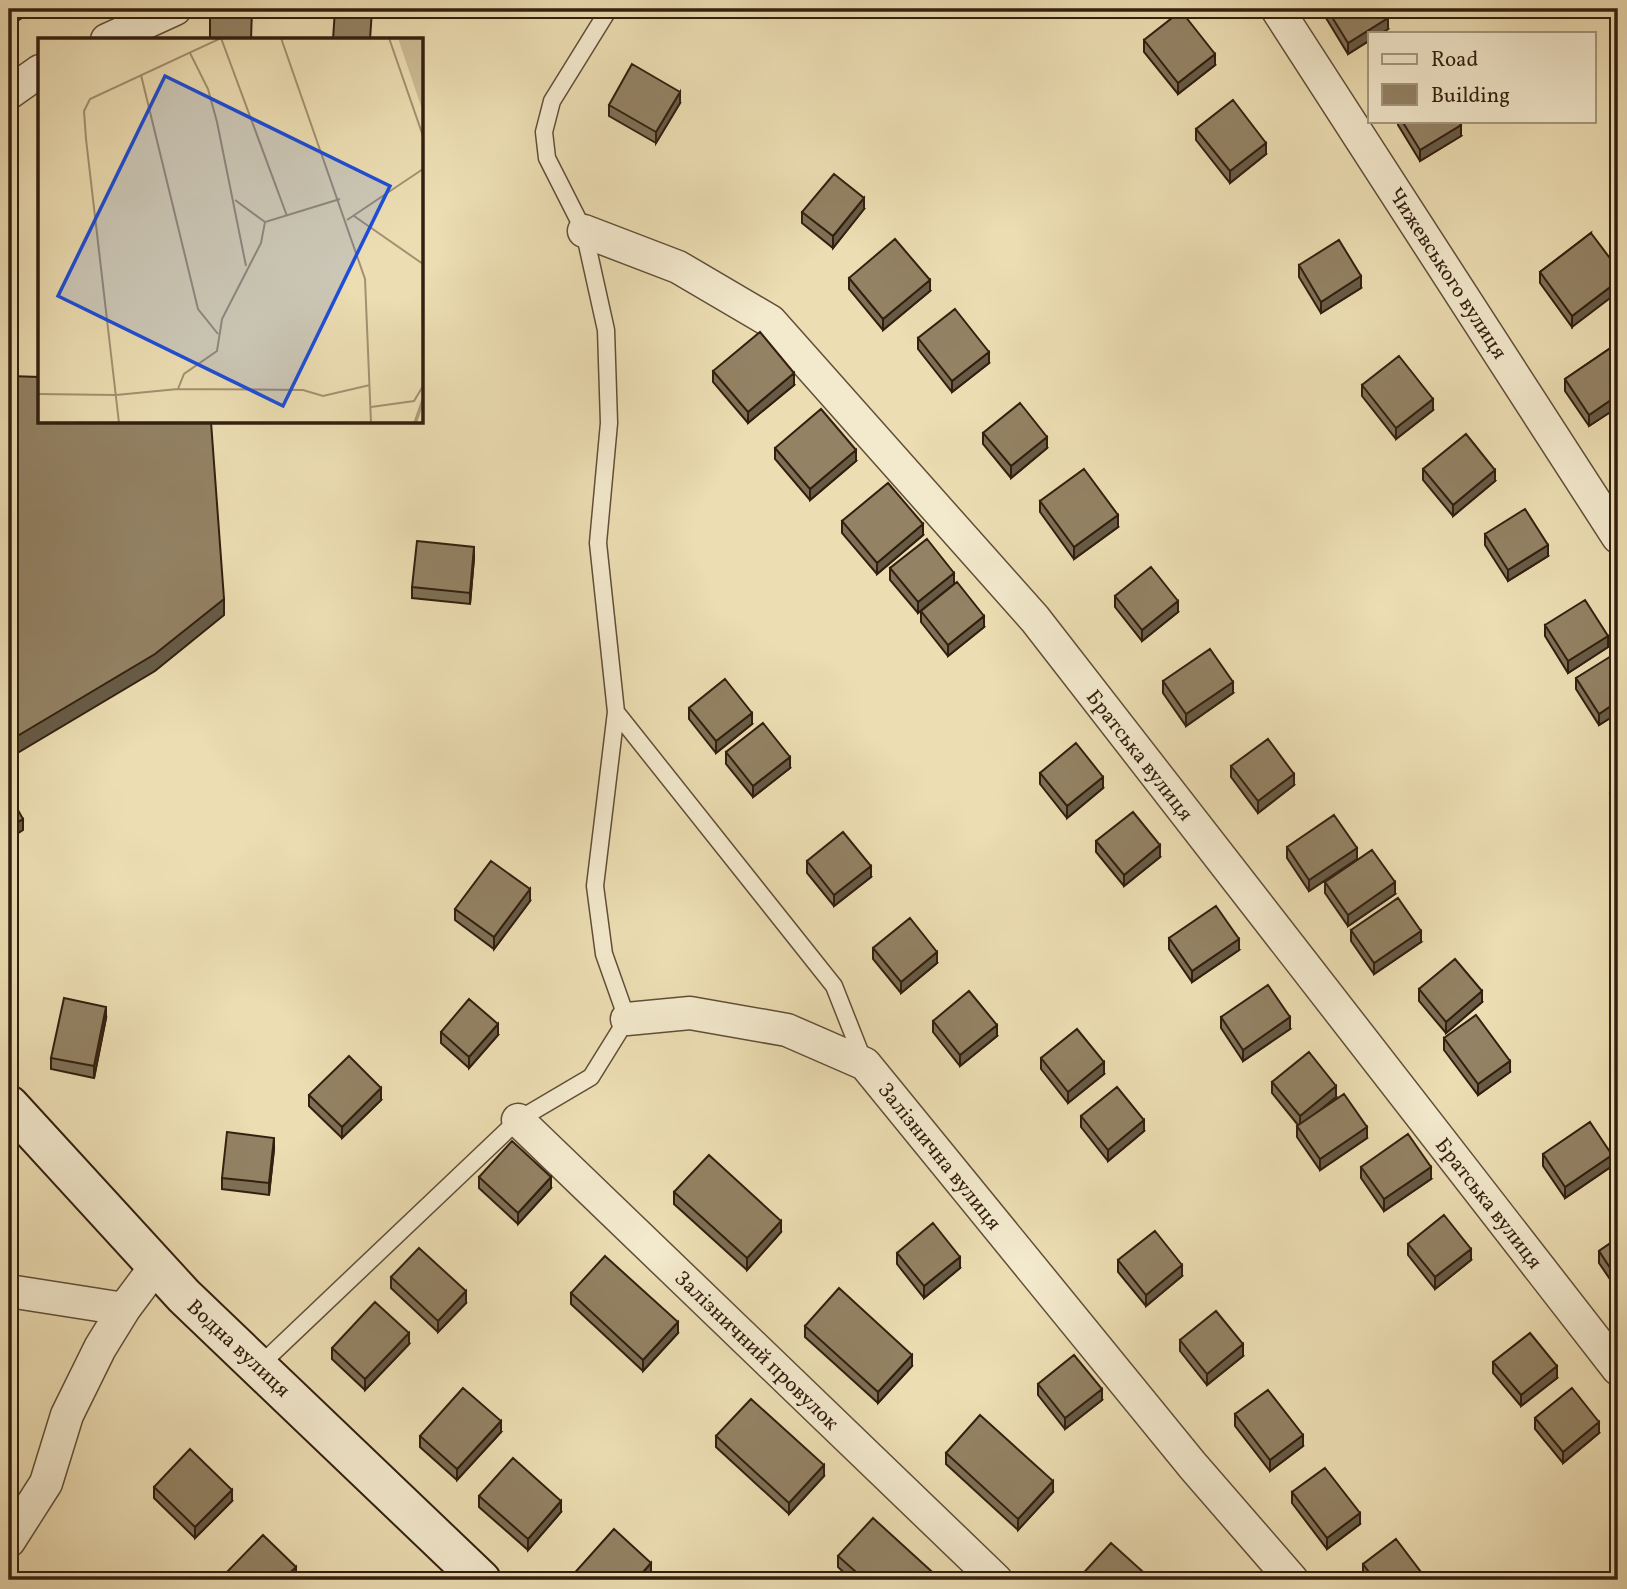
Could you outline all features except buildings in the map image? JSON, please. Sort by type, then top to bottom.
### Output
[{"type":"street","points":[[111,38],[175,9]]},
{"type":"street","name":"Чижевського вулиця","points":[[1277,9],[1618,537]]},
{"type":"street","points":[[9,93],[38,72]]},
{"type":"street","name":"Братська вулиця","points":[[584,231],[678,267],[770,321],[1035,619],[1618,1369]]},
{"type":"street","points":[[627,1019],[690,1013],[787,1030],[865,1064]]},
{"type":"street","name":"Залізнична вулиця","points":[[865,1064],[1192,1466],[1292,1580]]},
{"type":"street","name":"Водна вулиця","points":[[9,1105],[156,1266],[481,1580]]},
{"type":"street","name":"Залізничний провулок","points":[[518,1120],[996,1580]]},
{"type":"street","points":[[9,1541],[46,1483],[67,1415],[124,1308],[156,1266]]},
{"type":"street","points":[[9,1291],[124,1308]]},
{"type":"lane","points":[[259,1366],[518,1120],[590,1077],[627,1019],[604,954],[595,886],[616,712],[598,543],[609,423],[606,330],[584,231],[547,158],[544,132],[552,101],[609,9]]},
{"type":"lane","name":"Залізнична вулиця","points":[[616,712],[834,986],[865,1064]]}]
